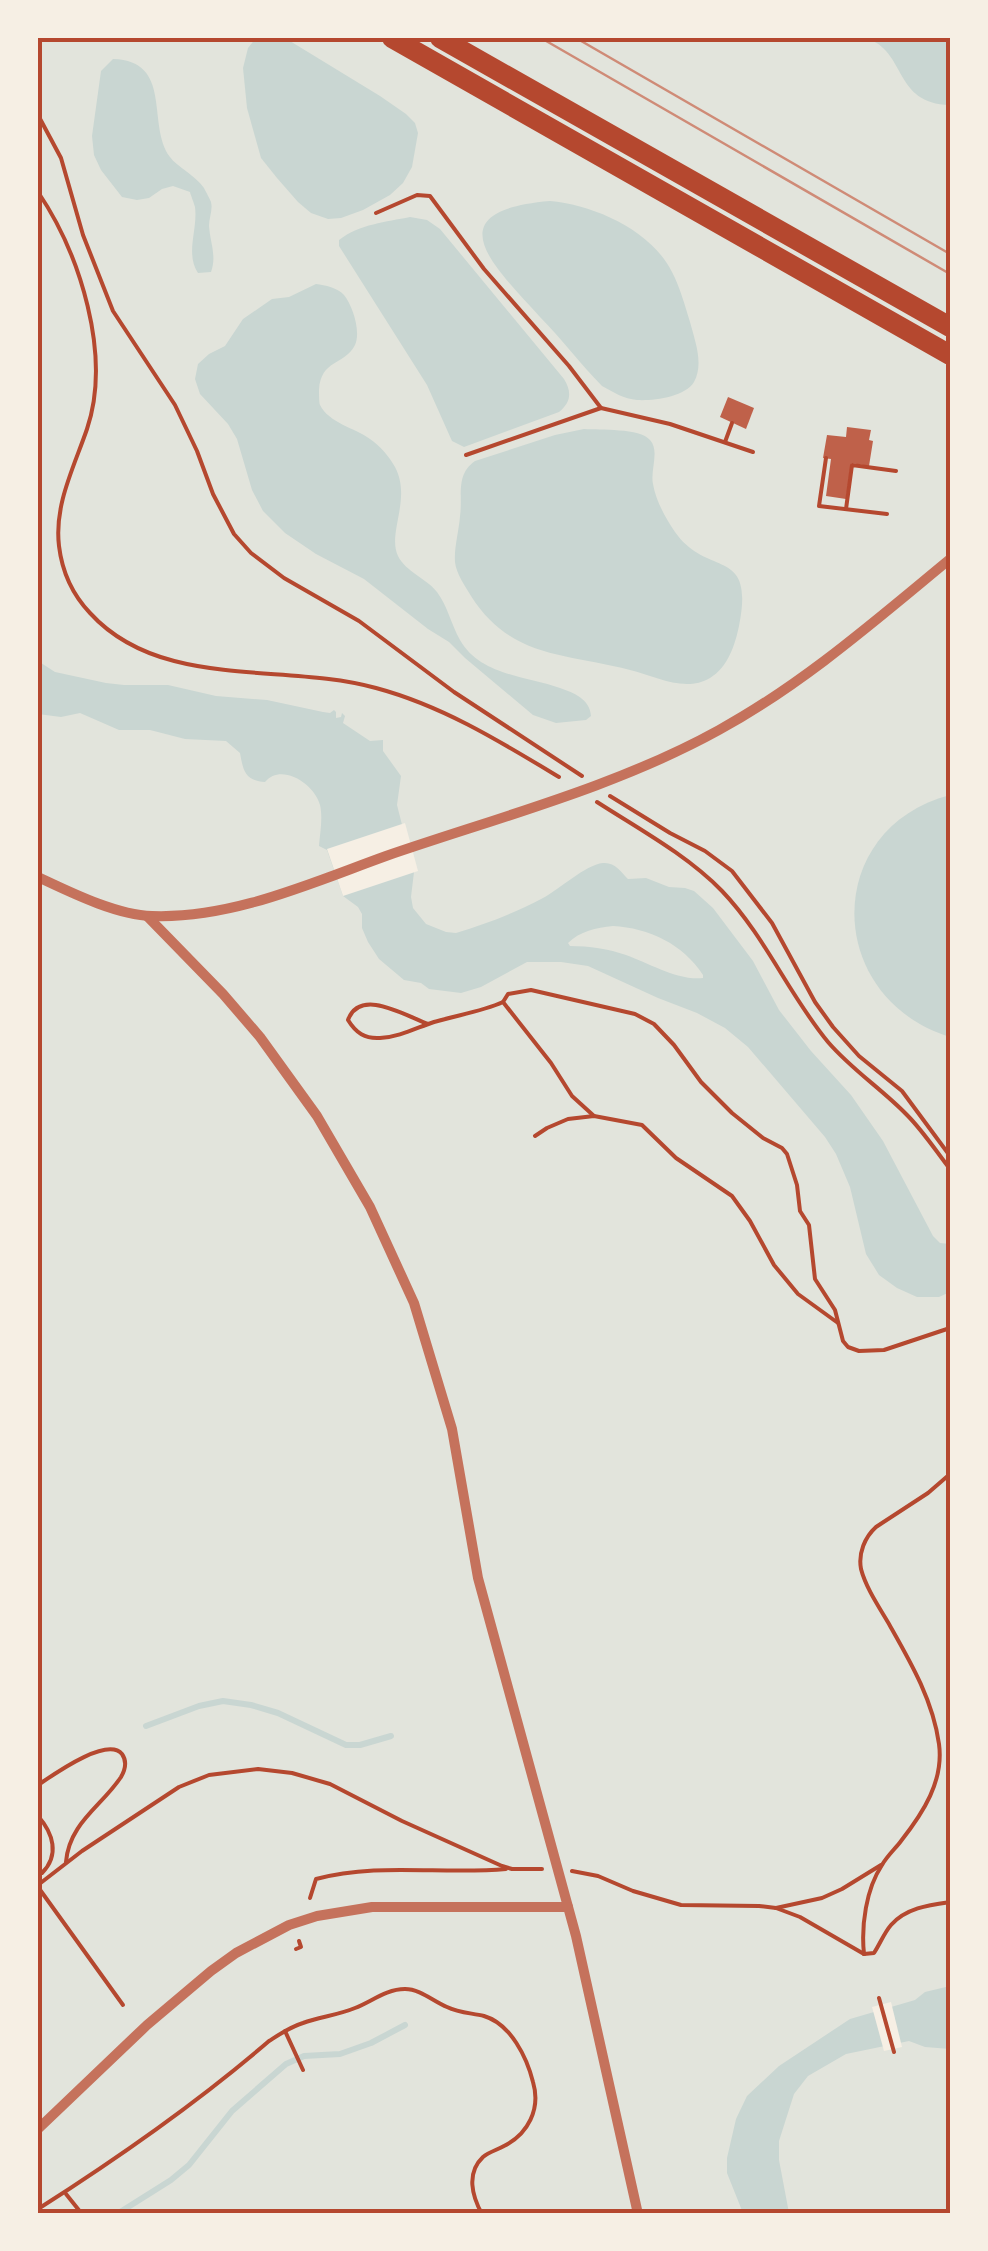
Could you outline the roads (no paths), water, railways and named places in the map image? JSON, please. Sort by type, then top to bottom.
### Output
[{"type":"main road","points":[[392,38],[950,355]]},
{"type":"main road","points":[[440,38],[950,327]]},
{"type":"main road","points":[[460,38],[484,64]]},
{"type":"street","points":[[38,877],[107,906],[147,916],[218,911],[614,778],[718,731],[804,676],[950,560]]},
{"type":"street","points":[[147,916],[260,1036],[298,1088],[370,1207],[414,1303],[452,1429],[478,1578],[568,1907],[638,2214]]},
{"type":"street","points":[[38,2128],[147,2025],[211,1972],[236,1953],[289,1925],[372,1907],[568,1907]]},
{"type":"waterway","points":[[146,1726],[223,1701],[278,1713],[346,1745],[391,1736]]},
{"type":"waterway","points":[[117,2214],[189,2165],[232,2111],[286,2064],[304,2056],[340,2054],[405,2025]]},
{"type":"tram line","points":[[541,38],[950,274]]},
{"type":"tram line","points":[[576,38],[950,254]]}]
